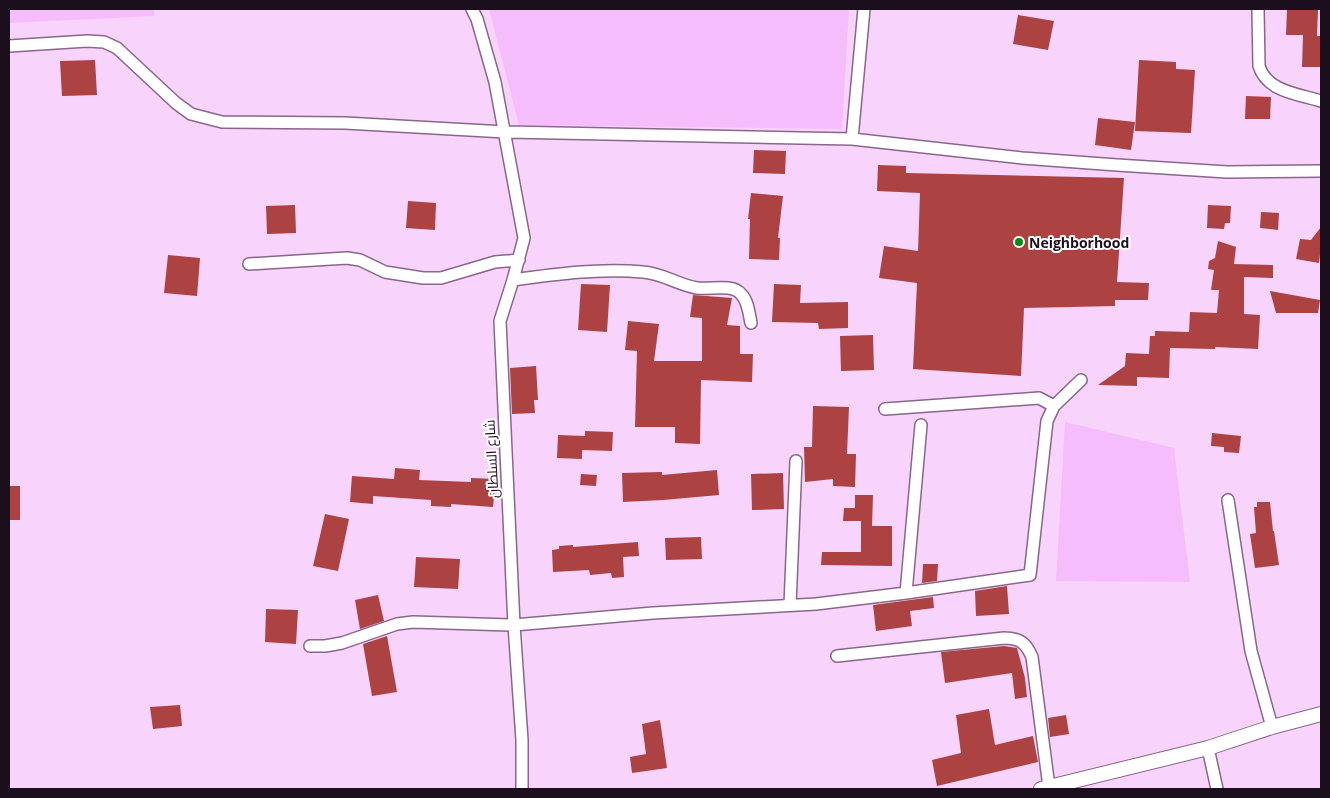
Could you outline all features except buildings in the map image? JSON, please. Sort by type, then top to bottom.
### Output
[{"type":"street","name":"شارع السلطان","points":[[472,9],[477,19],[495,82],[524,238],[500,321],[514,625],[522,740],[522,789]]},
{"type":"street","points":[[852,139],[864,9]]},
{"type":"street","points":[[1258,9],[1259,66],[1262,75],[1269,84],[1321,101]]},
{"type":"street","points":[[9,46],[87,41],[104,42],[117,48],[176,103],[191,114],[222,122],[345,122],[505,132],[852,139],[1022,158],[1107,164],[1226,172],[1321,171]]},
{"type":"street","points":[[249,264],[347,258],[360,260],[385,272],[423,278],[441,278],[494,262],[519,260]]},
{"type":"street","points":[[513,280],[575,271],[643,272],[667,277],[688,286],[736,290],[746,300],[751,323]]},
{"type":"street","points":[[310,646],[342,643],[397,624],[413,622],[514,625],[653,613],[790,606],[859,599],[1030,575],[1047,421],[1054,406],[1080,380]]},
{"type":"street","points":[[885,409],[1039,398],[1054,406]]},
{"type":"street","points":[[906,592],[921,425]]},
{"type":"street","points":[[790,606],[796,462]]},
{"type":"street","points":[[1228,500],[1251,651],[1272,727]]},
{"type":"street","points":[[837,656],[1004,638],[1014,638],[1023,642],[1028,647],[1032,657],[1045,788],[1072,786],[1321,714]]},
{"type":"street","points":[[1208,748],[1217,789]]},
{"type":"shaded area","points":[[9,9],[154,9],[154,16],[9,23]]},
{"type":"shaded area","points":[[489,9],[849,9],[842,129],[519,125]]},
{"type":"shaded area","points":[[1065,422],[1174,448],[1190,582],[1056,581]]},
{"type":"place","name":"Neighborhood","points":[[1019,242]]}]
